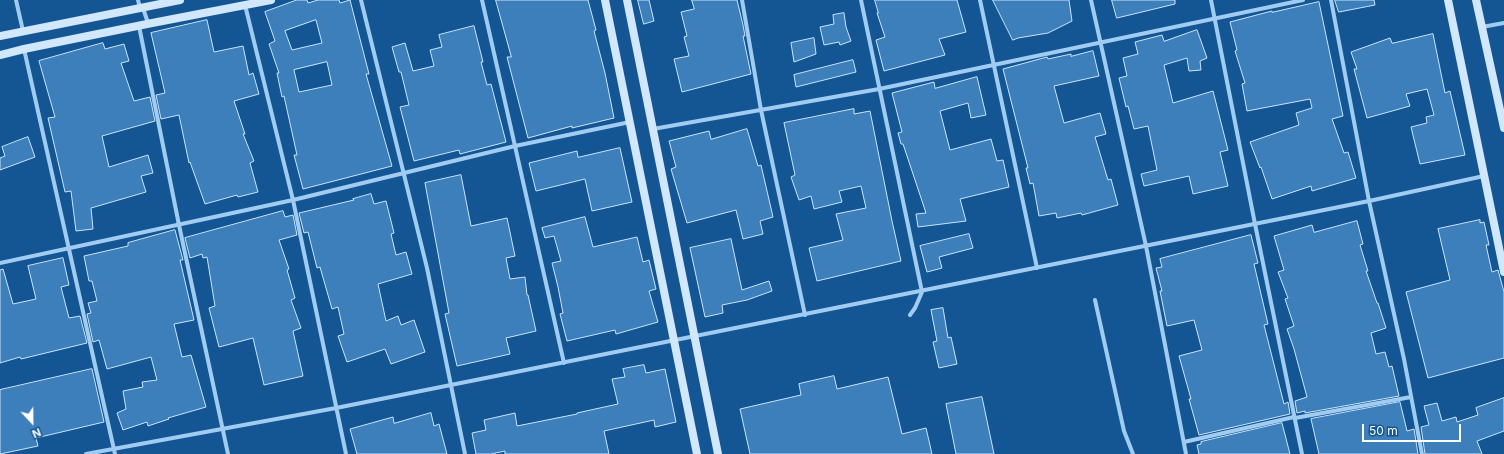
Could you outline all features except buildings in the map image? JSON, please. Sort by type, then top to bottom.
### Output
[{"type":"street","points":[[16,0],[23,31]]},
{"type":"street","points":[[0,36],[140,5],[180,0]]},
{"type":"street","points":[[0,55],[270,0]]},
{"type":"street","points":[[361,0],[427,268],[465,454]]},
{"type":"street","points":[[482,0],[564,363]]},
{"type":"street","points":[[605,0],[697,454]]},
{"type":"street","points":[[627,0],[718,454]]},
{"type":"street","points":[[742,0],[761,110],[805,315]]},
{"type":"street","points":[[861,0],[922,292],[910,315]]},
{"type":"street","points":[[980,0],[1037,268]]},
{"type":"street","points":[[1092,0],[1100,43],[1146,246],[1186,454]]},
{"type":"street","points":[[1211,0],[1302,454]]},
{"type":"street","points":[[653,130],[879,89],[1303,0]]},
{"type":"street","points":[[1332,0],[1369,201],[1412,397],[1422,454]]},
{"type":"street","points":[[1448,0],[1504,272]]},
{"type":"street","points":[[1476,0],[1504,128]]},
{"type":"street","points":[[140,5],[149,23],[143,25]]},
{"type":"street","points":[[245,5],[293,200],[346,454]]},
{"type":"street","points":[[1482,27],[1504,23]]},
{"type":"street","points":[[143,25],[179,225],[228,454]]},
{"type":"street","points":[[24,49],[116,454]]},
{"type":"street","points":[[0,263],[293,200],[515,146],[630,122]]},
{"type":"street","points":[[86,454],[336,408],[922,292],[1485,176]]},
{"type":"street","points":[[1095,300],[1124,431],[1133,454]]},
{"type":"street","points":[[1184,442],[1295,417],[1412,397]]}]
